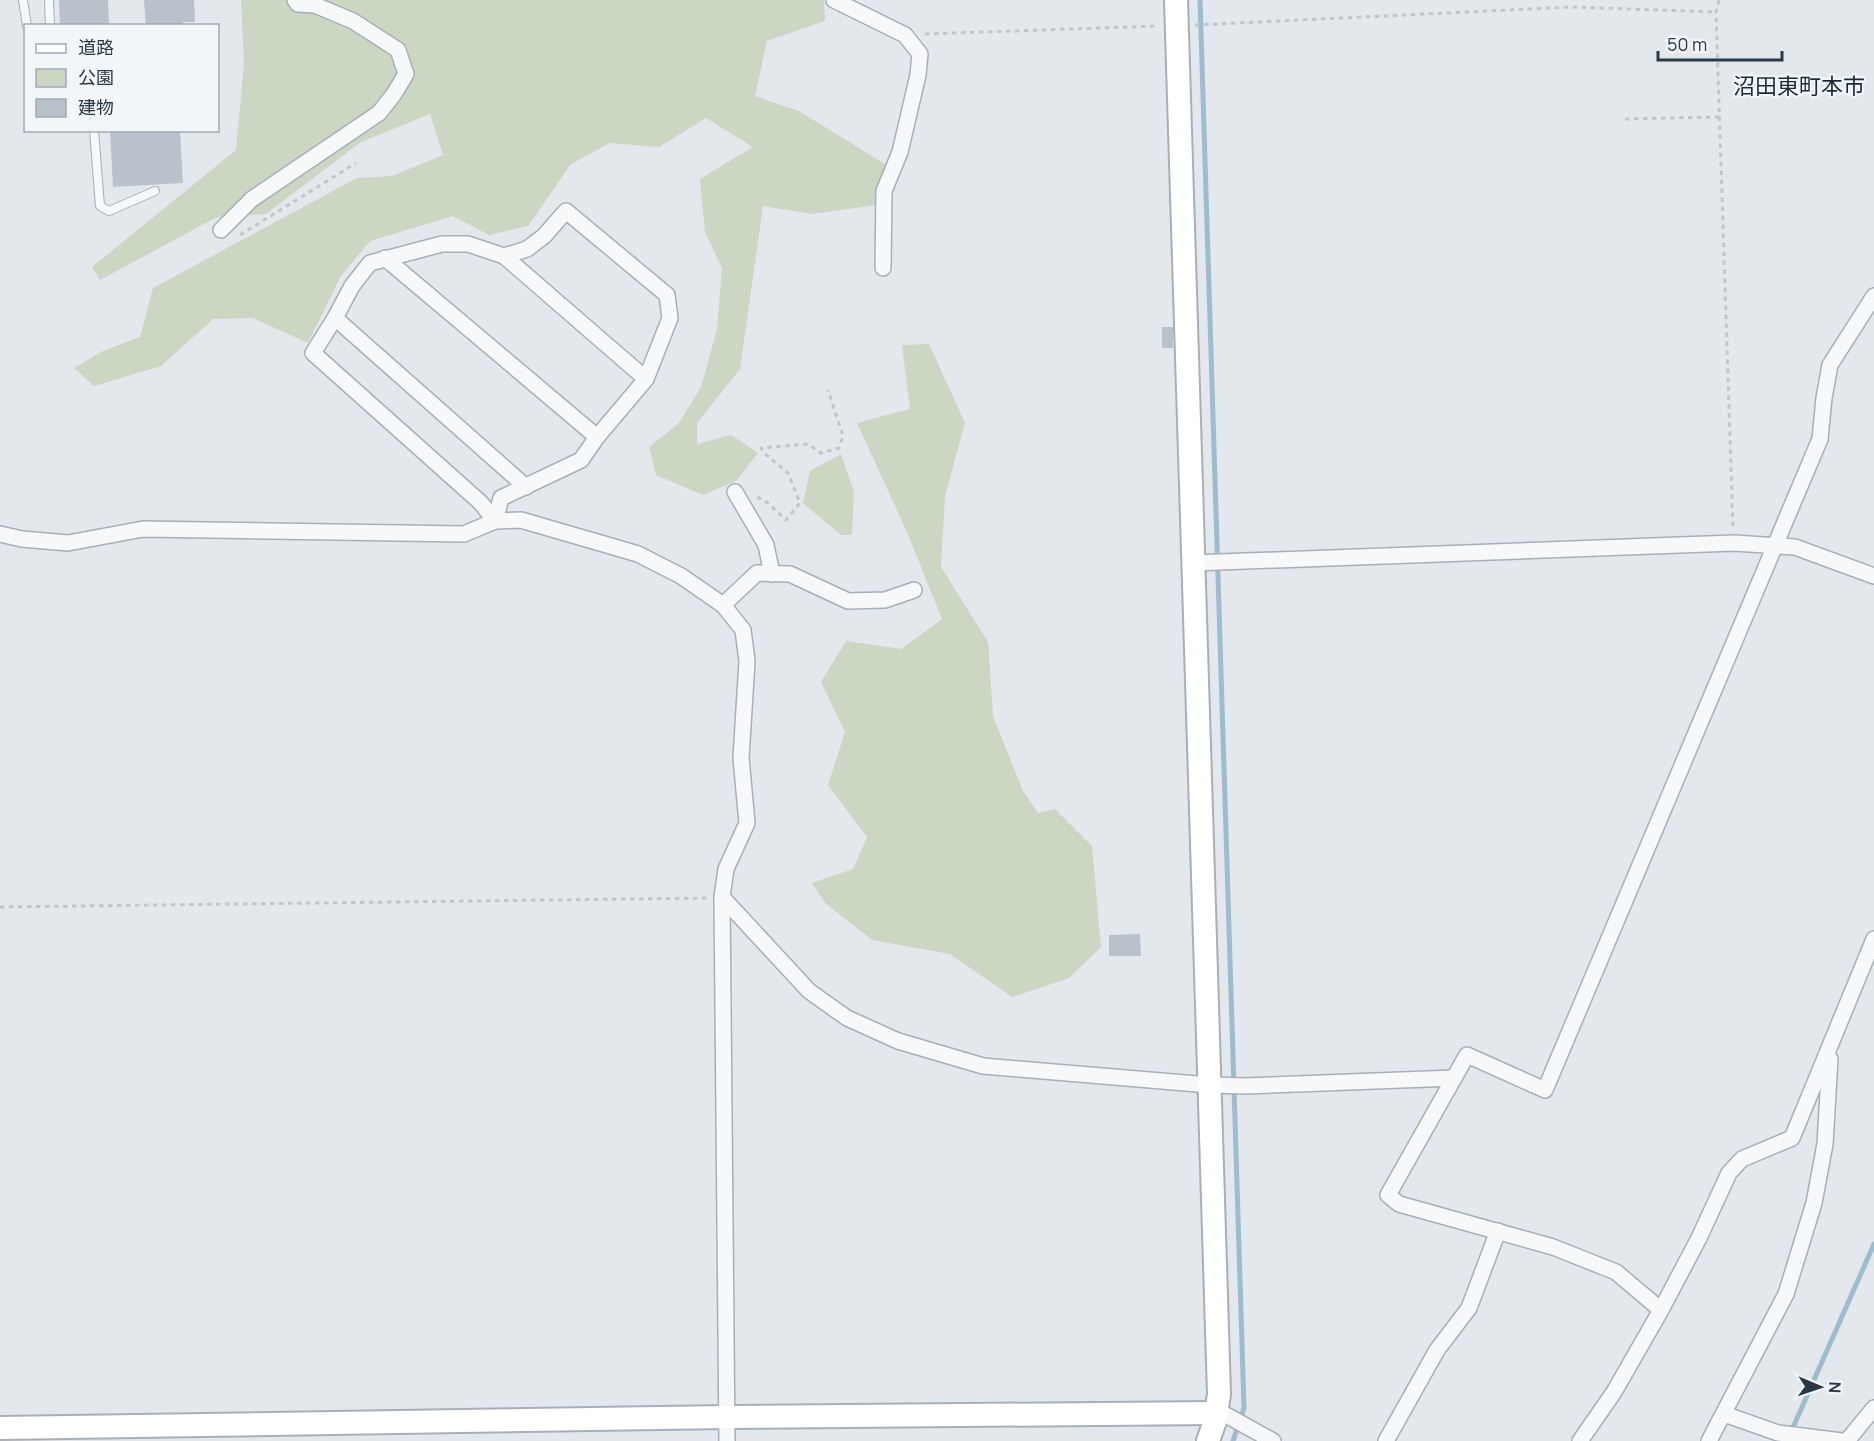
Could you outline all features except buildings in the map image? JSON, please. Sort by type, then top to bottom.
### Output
[{"type":"street","points":[[221,230],[252,199],[379,113],[406,74],[398,50],[353,21],[315,5],[298,4],[295,0]]},
{"type":"street","points":[[834,0],[905,35],[920,54],[918,75],[900,153],[884,191],[883,268]]},
{"type":"street","points":[[1176,0],[1221,1414],[1215,1421],[1208,1441]]},
{"type":"street","points":[[495,521],[501,498],[581,460],[597,437],[646,379],[670,318],[667,295],[566,211],[544,236],[527,249],[504,256]]},
{"type":"street","points":[[495,521],[481,503],[313,353],[352,286],[370,263],[442,244],[468,243],[504,256],[646,379]]},
{"type":"street","points":[[386,258],[597,437]]},
{"type":"street","points":[[1661,1310],[1616,1272],[1553,1247],[1399,1204],[1388,1195],[1467,1056],[1545,1090],[1820,439],[1830,365],[1874,296]]},
{"type":"street","points":[[335,318],[526,487]]},
{"type":"street","points":[[735,492],[766,544],[772,574]]},
{"type":"street","points":[[0,534],[22,539],[68,543],[143,529],[464,534],[495,521],[521,520],[638,554],[681,576],[723,605],[743,630],[747,661],[741,758],[747,823],[726,869],[722,897],[727,1441]]},
{"type":"street","points":[[1193,563],[1734,543],[1795,547],[1874,576]]},
{"type":"street","points":[[723,605],[757,573],[790,574],[848,601],[885,600],[914,590]]},
{"type":"street","points":[[722,897],[809,991],[847,1018],[898,1041],[983,1066],[1209,1085],[1246,1086],[1454,1078]]},
{"type":"street","points":[[1580,1441],[1614,1392],[1661,1310],[1699,1238],[1729,1173],[1742,1159],[1792,1138],[1874,939]]},
{"type":"street","points":[[1709,1441],[1786,1294],[1814,1203],[1825,1144],[1830,1059],[1826,1054]]},
{"type":"street","points":[[1386,1441],[1437,1350],[1469,1308],[1498,1232]]},
{"type":"street","points":[[1847,1441],[1874,1408]]},
{"type":"street","points":[[0,1428],[1221,1414],[1273,1441]]},
{"type":"street","points":[[1724,1414],[1778,1433],[1842,1441]]},
{"type":"lane","points":[[23,0],[27,24]]},
{"type":"lane","points":[[49,0],[50,24]]},
{"type":"lane","points":[[94,132],[100,206],[109,211],[155,191]]},
{"type":"path","points":[[1719,0],[1716,12],[1734,543]]},
{"type":"path","points":[[905,35],[1177,26],[1571,7],[1716,12]]},
{"type":"path","points":[[1625,119],[1720,117]]},
{"type":"path","points":[[221,230],[240,235],[356,163]]},
{"type":"path","points":[[735,492],[738,487],[748,492],[768,503],[786,520],[800,503],[788,473],[761,448],[808,444],[821,453],[839,448],[843,436],[828,390]]},
{"type":"path","points":[[0,908],[722,897]]},
{"type":"green space","points":[[241,0],[824,0],[825,21],[767,41],[755,96],[799,111],[888,166],[877,205],[812,214],[763,206],[740,369],[697,423],[697,444],[731,435],[758,453],[736,481],[703,495],[656,475],[649,447],[679,423],[701,387],[717,329],[722,268],[705,232],[700,179],[753,147],[706,118],[659,147],[610,143],[571,164],[528,226],[489,235],[453,216],[370,241],[341,276],[308,343],[253,318],[213,319],[161,366],[94,386],[74,368],[103,351],[140,337],[153,288],[357,178],[392,176],[443,155],[430,114],[361,142],[266,214],[215,218],[100,280],[92,267],[236,150],[244,64]]},
{"type":"green space","points":[[929,344],[965,423],[945,496],[941,567],[988,642],[993,716],[1023,791],[1038,813],[1055,809],[1092,846],[1101,947],[1069,978],[1012,997],[950,954],[872,940],[825,903],[812,883],[853,869],[867,837],[828,785],[845,732],[821,682],[846,641],[901,649],[942,619],[907,532],[857,423],[910,409],[902,345]]},
{"type":"green space","points":[[841,454],[854,492],[852,535],[841,535],[803,503],[810,471]]},
{"type":"waterway","points":[[1200,0],[1244,1408],[1233,1441]]},
{"type":"waterway","points":[[1791,1432],[1874,1244]]},
{"type":"district","name":"沼田東町本市","points":[[1799,86]]}]
